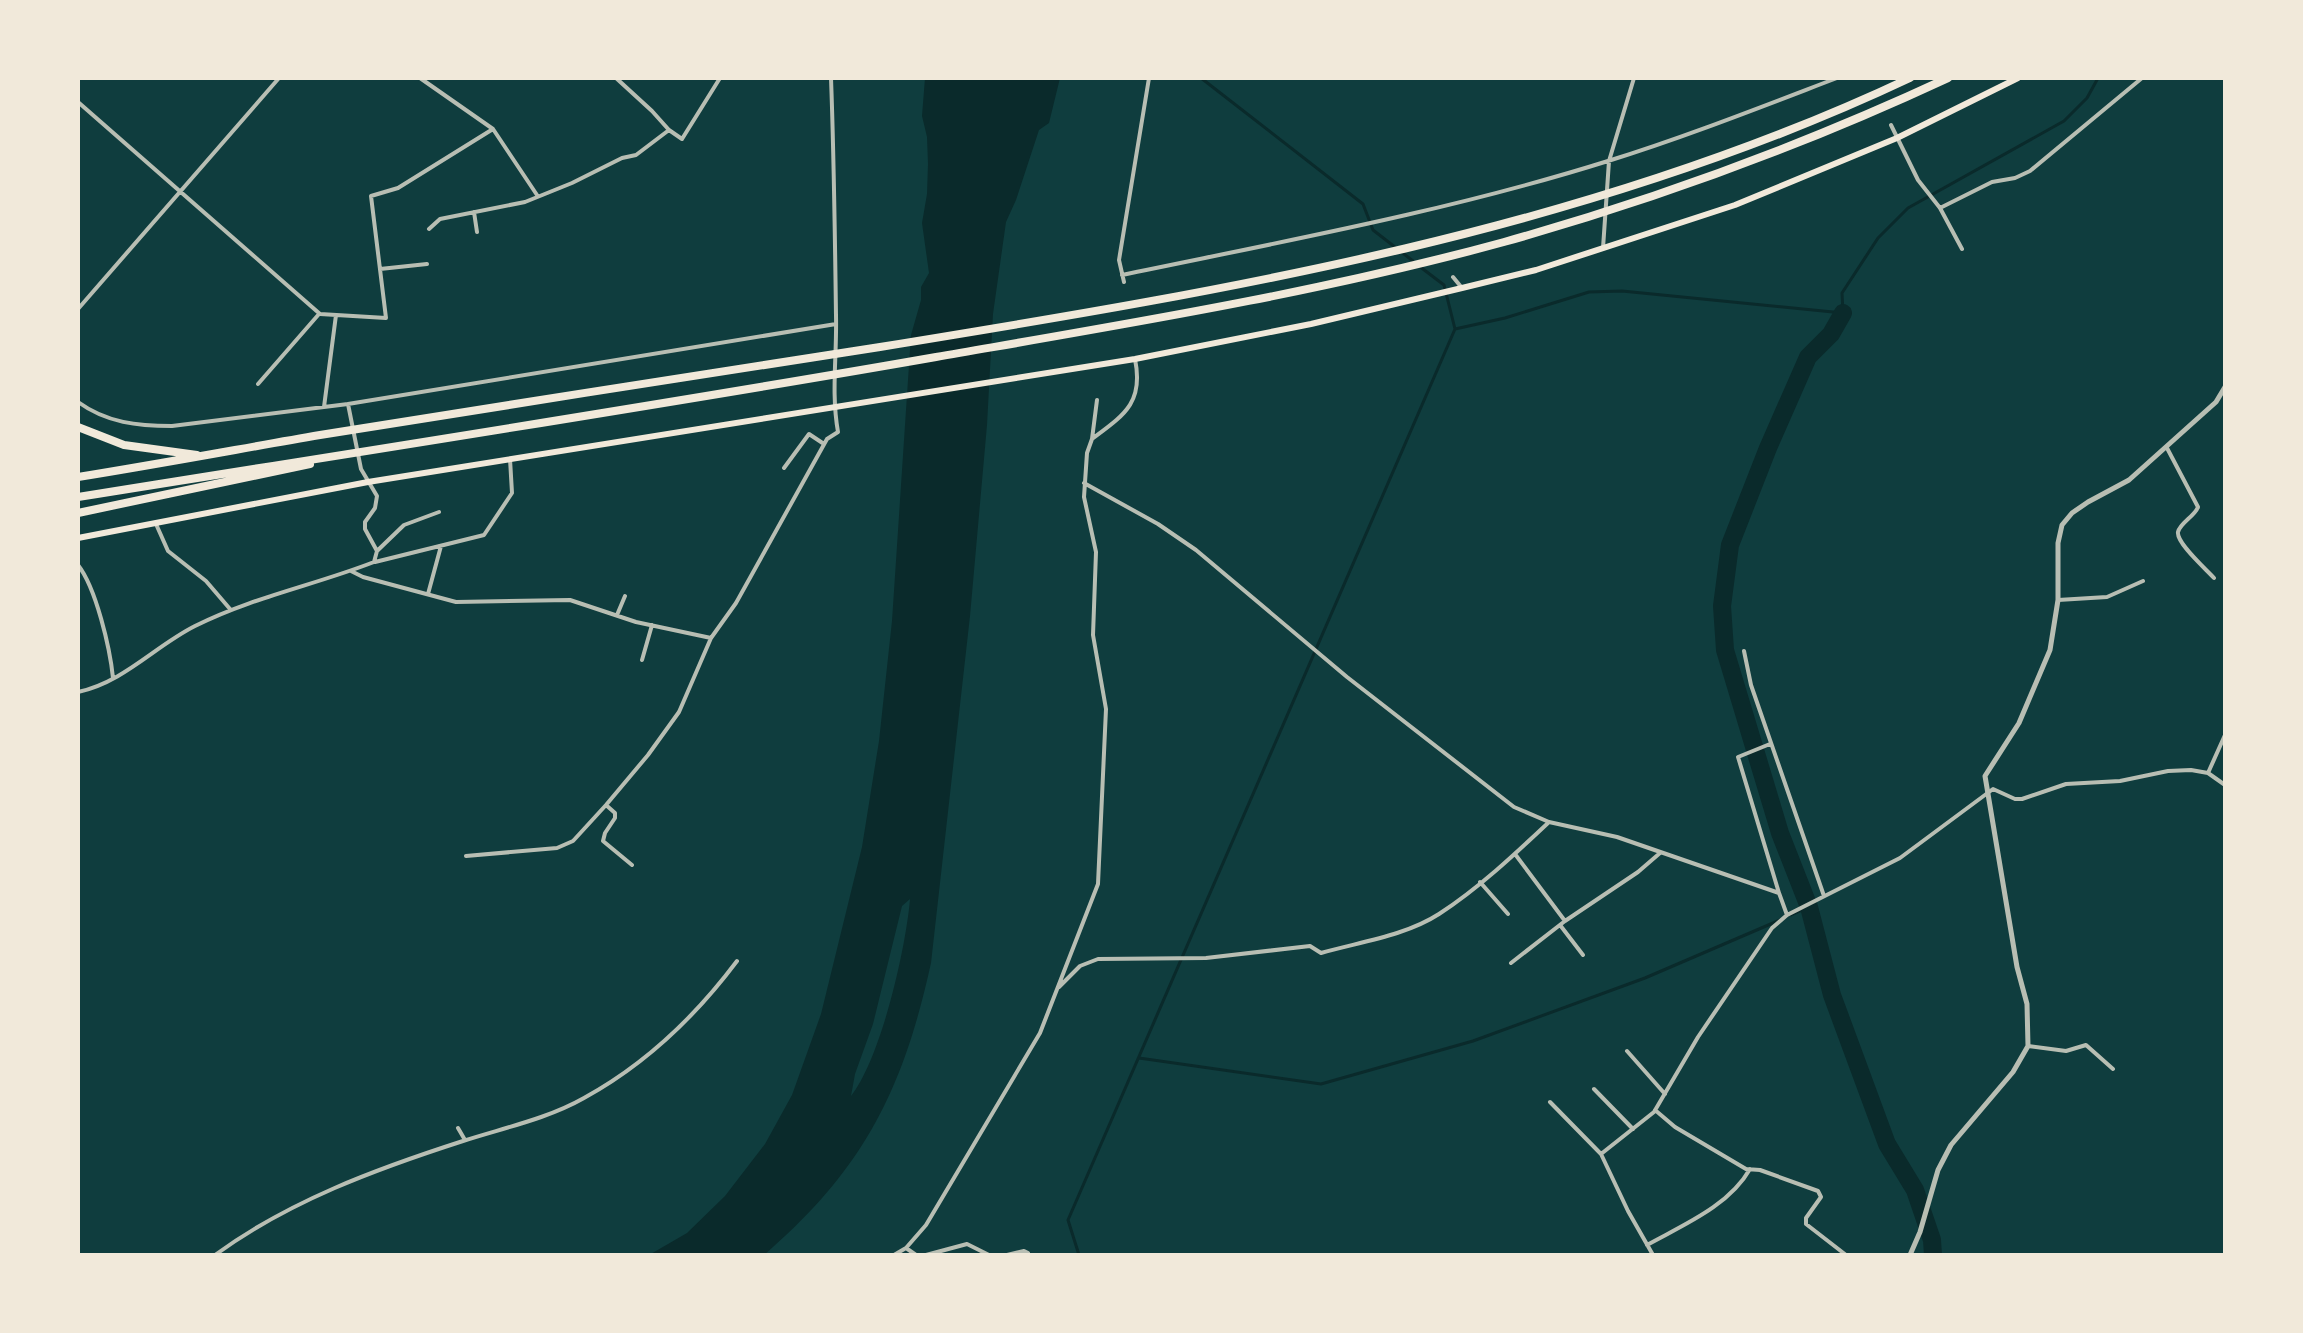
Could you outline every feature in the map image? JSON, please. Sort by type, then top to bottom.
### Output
[{"type":"highway","points":[[78,477],[326,434],[1140,304],[1346,263],[1565,208],[1652,181],[1765,140],[1910,78]]},
{"type":"highway","points":[[78,497],[818,378],[1351,279],[1501,242],[1655,196],[1770,156],[1948,78]]},
{"type":"highway","points":[[78,427],[124,445],[202,457]]},
{"type":"highway","points":[[78,513],[299,468],[334,456]]},
{"type":"main road","points":[[78,538],[368,482],[1135,359],[1311,324],[1536,270],[1735,205],[1897,138],[2018,78]]},
{"type":"street","points":[[78,309],[279,78]]},
{"type":"street","points":[[420,78],[493,129],[537,195]]},
{"type":"street","points":[[616,78],[682,139],[720,78]]},
{"type":"street","points":[[466,856],[565,845],[606,805],[641,765],[679,712],[711,638],[736,603],[824,444],[838,432],[834,406],[836,324],[831,78]]},
{"type":"street","points":[[1124,282],[1119,260],[1149,78]]},
{"type":"street","points":[[1603,248],[1609,161],[1634,78]]},
{"type":"street","points":[[1122,275],[1378,224],[1489,195],[1609,161],[1837,78]]},
{"type":"street","points":[[1940,208],[1992,182],[2015,178],[2030,171],[2142,78]]},
{"type":"street","points":[[78,102],[320,314],[386,318],[371,196],[398,188],[493,129]]},
{"type":"street","points":[[1891,125],[1918,180],[1940,208],[1962,249]]},
{"type":"street","points":[[429,229],[440,219],[525,202],[572,183],[622,158],[636,155],[669,130]]},
{"type":"street","points":[[474,212],[477,232]]},
{"type":"street","points":[[380,269],[427,264]]},
{"type":"street","points":[[1453,277],[1462,288]]},
{"type":"street","points":[[258,384],[320,314]]},
{"type":"street","points":[[324,407],[336,315]]},
{"type":"street","points":[[78,402],[112,420],[145,426],[172,426],[348,404],[836,324]]},
{"type":"street","points":[[1092,439],[1127,412],[1137,394],[1135,359]]},
{"type":"street","points":[[1910,1255],[1938,1170],[1951,1145],[2013,1072],[2028,1046],[2027,1004],[2017,967],[1985,776],[2019,723],[2050,650],[2058,600],[2058,543],[2062,525],[2072,513],[2129,480],[2167,448],[2216,402],[2225,387]]},
{"type":"street","points":[[905,1255],[911,1251],[944,1197],[1040,1033],[1095,895],[1100,865],[1106,709],[1093,635],[1096,552],[1084,483],[1097,400]]},
{"type":"street","points":[[348,404],[361,469],[377,501],[365,522],[365,529],[377,551]]},
{"type":"street","points":[[784,468],[809,434],[824,444]]},
{"type":"street","points":[[2167,448],[2198,507],[2178,535],[2214,578]]},
{"type":"street","points":[[78,692],[132,669],[192,627],[274,593],[374,562],[484,535],[512,493],[510,459]]},
{"type":"street","points":[[1084,483],[1158,524],[1196,550],[1347,677],[1514,807],[1549,822],[1617,837],[1779,893]]},
{"type":"street","points":[[374,562],[377,551],[404,525],[439,512]]},
{"type":"street","points":[[155,522],[168,551],[206,581],[231,610]]},
{"type":"street","points":[[428,595],[441,546]]},
{"type":"street","points":[[78,565],[87,576],[111,657],[113,678]]},
{"type":"street","points":[[350,570],[363,577],[456,602],[570,600],[652,625],[711,638]]},
{"type":"street","points":[[2058,600],[2107,597],[2143,581]]},
{"type":"street","points":[[617,615],[625,596]]},
{"type":"street","points":[[642,660],[652,625]]},
{"type":"street","points":[[1744,651],[1751,685],[1824,896]]},
{"type":"street","points":[[2208,773],[2225,735]]},
{"type":"street","points":[[1770,744],[1738,757],[1787,915]]},
{"type":"street","points":[[1601,1154],[1655,1110],[1698,1037],[1767,935],[1787,915],[1900,858],[1993,789],[2022,799],[2066,784],[2120,781],[2168,771],[2191,770],[2208,773],[2225,785]]},
{"type":"street","points":[[606,805],[615,813],[615,818],[603,841],[632,865]]},
{"type":"street","points":[[1058,989],[1080,966],[1098,959],[1206,958],[1310,946],[1321,953],[1409,928],[1438,915],[1515,854],[1549,822]]},
{"type":"street","points":[[1511,963],[1660,853]]},
{"type":"street","points":[[1515,854],[1565,921]]},
{"type":"street","points":[[1480,882],[1508,914]]},
{"type":"street","points":[[1560,925],[1583,955]]},
{"type":"street","points":[[215,1255],[249,1231],[348,1182],[574,1104],[606,1085],[673,1034],[713,993],[737,961]]},
{"type":"street","points":[[2028,1046],[2066,1051],[2086,1045],[2113,1069]]},
{"type":"street","points":[[1627,1051],[1666,1095]]},
{"type":"street","points":[[1594,1089],[1633,1129]]},
{"type":"street","points":[[1550,1102],[1601,1154],[1651,1254]]},
{"type":"street","points":[[1655,1110],[1675,1127],[1750,1169],[1818,1191],[1821,1197],[1806,1218],[1806,1224],[1846,1255]]},
{"type":"street","points":[[458,1128],[465,1140]]},
{"type":"street","points":[[1647,1245],[1699,1217],[1739,1185],[1750,1169]]},
{"type":"street","points":[[926,1255],[967,1244],[989,1255]]},
{"type":"street","points":[[894,1255],[911,1251]]},
{"type":"street","points":[[1007,1255],[1024,1251],[1027,1255]]},
{"type":"water","points":[[925,78],[1060,78],[1049,123],[1039,130],[1006,222],[993,314],[987,425],[970,616],[931,963],[907,1050],[892,1089],[853,1158],[799,1223],[764,1255],[649,1255],[687,1233],[725,1196],[765,1144],[792,1095],[821,1014],[862,847],[879,741],[892,621],[911,335],[921,300],[921,287],[929,273],[922,223],[928,164],[922,116]],"holes":[[[910,899],[908,920],[882,1030],[862,1079],[851,1096],[855,1074],[873,1024],[902,906]]]},
{"type":"waterway","points":[[1201,78],[1363,204],[1373,230],[1413,261]]},
{"type":"waterway","points":[[1455,329],[1505,318],[1589,292],[1622,291],[1843,313],[1842,293],[1878,238],[1908,208],[2064,121],[2087,98],[2098,78]]},
{"type":"waterway","points":[[1079,1255],[1068,1220],[1455,329],[1444,285],[1419,266]]},
{"type":"waterway","points":[[1843,313],[1831,334],[1808,357],[1730,545],[1722,606],[1725,650],[1780,833],[1809,907],[1832,995],[1887,1144],[1915,1190],[1932,1240],[1933,1255]]},
{"type":"waterway","points":[[1791,915],[1809,907]]},
{"type":"waterway","points":[[1139,1058],[1321,1084],[1473,1041],[1645,978],[1780,920]]}]
